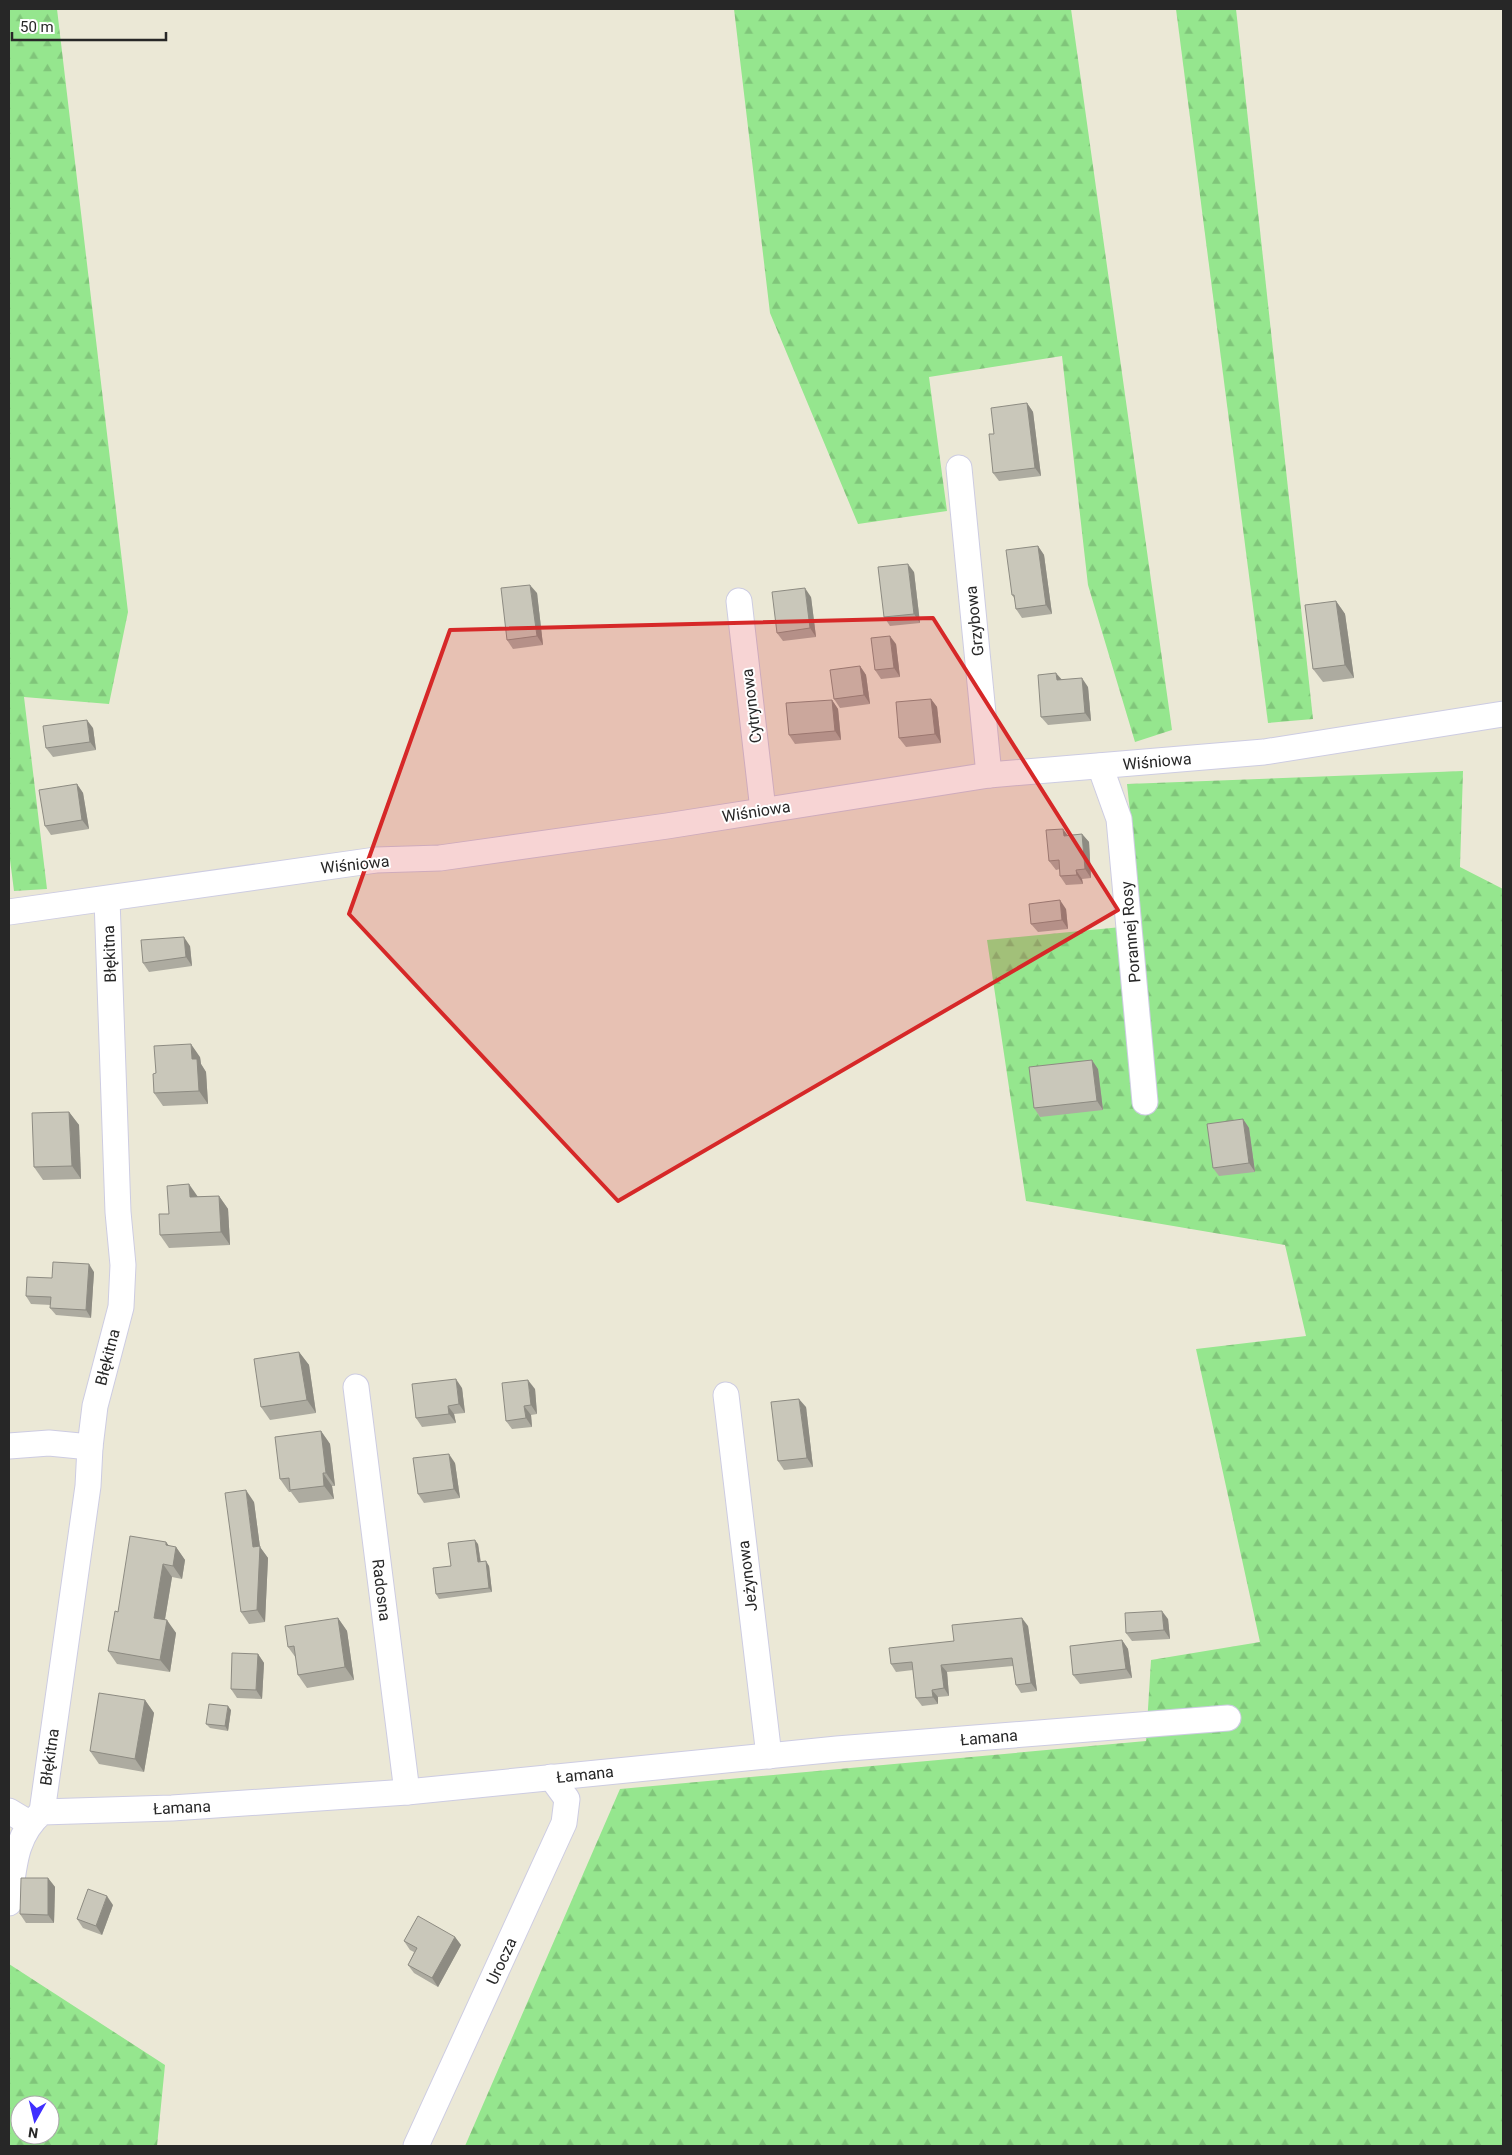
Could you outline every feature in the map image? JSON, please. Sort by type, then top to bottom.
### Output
[{"type":"street","name":"Grzybowa","points":[[959,468],[989,774]]},
{"type":"street","name":"Cytrynowa","points":[[739,601],[764,810]]},
{"type":"street","name":"Wiśniowa","points":[[9,912],[376,860],[440,858],[764,810],[989,774],[1264,752],[1503,714]]},
{"type":"street","name":"Porannej Rosy","points":[[1100,766],[1120,819],[1145,1102]]},
{"type":"street","name":"Błękitna","points":[[26,1816],[88,1486],[95,1406],[121,1307],[122,1273],[118,1212],[107,899]]},
{"type":"street","name":"Radosna","points":[[356,1387],[407,1792]]},
{"type":"street","name":"Jeżynowa","points":[[726,1395],[768,1756]]},
{"type":"street","points":[[9,1446],[49,1443],[90,1448]]},
{"type":"street","name":"Łamana","points":[[26,1816],[407,1792],[768,1756],[1228,1718]]},
{"type":"street","name":"Urocza","points":[[416,2146],[564,1823],[567,1799],[551,1777]]},
{"type":"street","points":[[9,1903],[26,1816]]},
{"type":"highlighted area","points":[[933,618],[1118,910],[618,1201],[349,914],[450,630]]},
{"type":"green space","points":[[9,9],[57,9],[128,612],[109,704],[24,697],[47,889],[14,891],[9,852]]},
{"type":"green space","points":[[734,9],[1071,9],[1172,730],[1135,742],[1088,585],[1062,356],[929,377],[947,511],[858,524],[770,313]]},
{"type":"green space","points":[[1176,9],[1236,9],[1313,719],[1268,723]]},
{"type":"green space","points":[[1463,771],[1460,867],[1503,889],[1503,2146],[465,2146],[620,1789],[1146,1741],[1151,1660],[1260,1642],[1196,1349],[1306,1336],[1285,1245],[1026,1201],[987,940],[1142,925],[1127,784]]},
{"type":"green space","points":[[9,1964],[165,2065],[157,2146],[9,2146]]},
{"type":"building","points":[[1027,403],[1035,468],[993,473],[989,434],[994,434],[991,408]]},
{"type":"building","points":[[1038,546],[1046,605],[1016,609],[1014,595],[1012,595],[1006,550]]},
{"type":"building","points":[[908,564],[914,614],[884,617],[878,567]]},
{"type":"building","points":[[530,585],[537,636],[507,640],[501,588]]},
{"type":"building","points":[[805,588],[810,628],[777,633],[772,592]]},
{"type":"building","points":[[1336,601],[1345,665],[1313,669],[1305,605]]},
{"type":"building","points":[[890,636],[894,668],[875,670],[871,638]]},
{"type":"building","points":[[860,666],[864,695],[834,699],[830,670]]},
{"type":"building","points":[[1056,673],[1057,680],[1082,678],[1085,713],[1041,717],[1038,675]]},
{"type":"building","points":[[931,699],[935,734],[899,738],[896,702]]},
{"type":"building","points":[[832,700],[835,731],[789,735],[786,703]]},
{"type":"building","points":[[87,720],[90,742],[46,748],[43,726]]},
{"type":"building","points":[[77,784],[82,820],[45,826],[39,790]]},
{"type":"building","points":[[1063,829],[1064,836],[1082,834],[1085,869],[1076,870],[1077,875],[1060,876],[1059,860],[1049,861],[1046,830]]},
{"type":"building","points":[[1060,900],[1062,920],[1031,924],[1029,904]]},
{"type":"building","points":[[184,937],[186,957],[143,963],[141,940]]},
{"type":"building","points":[[191,1044],[192,1059],[197,1059],[199,1091],[154,1093],[153,1074],[156,1073],[154,1046]]},
{"type":"building","points":[[1092,1060],[1097,1101],[1034,1108],[1029,1067]]},
{"type":"building","points":[[69,1112],[72,1166],[34,1167],[32,1113]]},
{"type":"building","points":[[1243,1119],[1249,1163],[1213,1168],[1207,1124]]},
{"type":"building","points":[[189,1184],[190,1197],[219,1196],[221,1232],[160,1235],[159,1214],[169,1214],[167,1186]]},
{"type":"building","points":[[53,1262],[89,1264],[86,1310],[50,1308],[51,1297],[26,1296],[27,1277],[52,1278]]},
{"type":"building","points":[[299,1352],[307,1400],[261,1407],[254,1359]]},
{"type":"building","points":[[456,1379],[459,1404],[448,1406],[449,1414],[416,1418],[412,1384]]},
{"type":"building","points":[[528,1380],[531,1405],[524,1406],[526,1418],[506,1421],[502,1383]]},
{"type":"building","points":[[799,1399],[807,1458],[778,1461],[771,1402]]},
{"type":"building","points":[[321,1431],[326,1473],[323,1473],[324,1486],[290,1490],[289,1478],[280,1479],[275,1437]]},
{"type":"building","points":[[449,1454],[454,1489],[418,1494],[413,1458]]},
{"type":"building","points":[[246,1490],[253,1547],[260,1546],[257,1610],[241,1612],[225,1493]]},
{"type":"building","points":[[130,1536],[166,1542],[166,1545],[176,1547],[173,1566],[163,1564],[154,1618],[167,1620],[160,1660],[108,1651],[115,1611],[118,1612]]},
{"type":"building","points":[[475,1540],[478,1562],[486,1561],[489,1588],[436,1594],[433,1568],[451,1566],[448,1543]]},
{"type":"building","points":[[1162,1611],[1164,1630],[1126,1633],[1125,1613]]},
{"type":"building","points":[[338,1618],[345,1667],[298,1675],[294,1646],[288,1647],[285,1626]]},
{"type":"building","points":[[1022,1618],[1031,1683],[1016,1685],[1012,1658],[941,1665],[944,1688],[932,1690],[933,1697],[916,1698],[912,1662],[891,1664],[889,1648],[954,1641],[952,1625]]},
{"type":"building","points":[[1122,1640],[1126,1669],[1073,1675],[1070,1646]]},
{"type":"building","points":[[232,1653],[258,1654],[256,1690],[231,1689]]},
{"type":"building","points":[[99,1693],[145,1700],[135,1759],[90,1751]]},
{"type":"building","points":[[209,1704],[228,1706],[225,1726],[206,1724]]},
{"type":"building","points":[[21,1878],[48,1878],[48,1915],[20,1914]]},
{"type":"building","points":[[88,1889],[107,1896],[96,1926],[77,1919]]},
{"type":"building","points":[[418,1916],[455,1937],[432,1978],[408,1965],[417,1948],[404,1941]]}]
